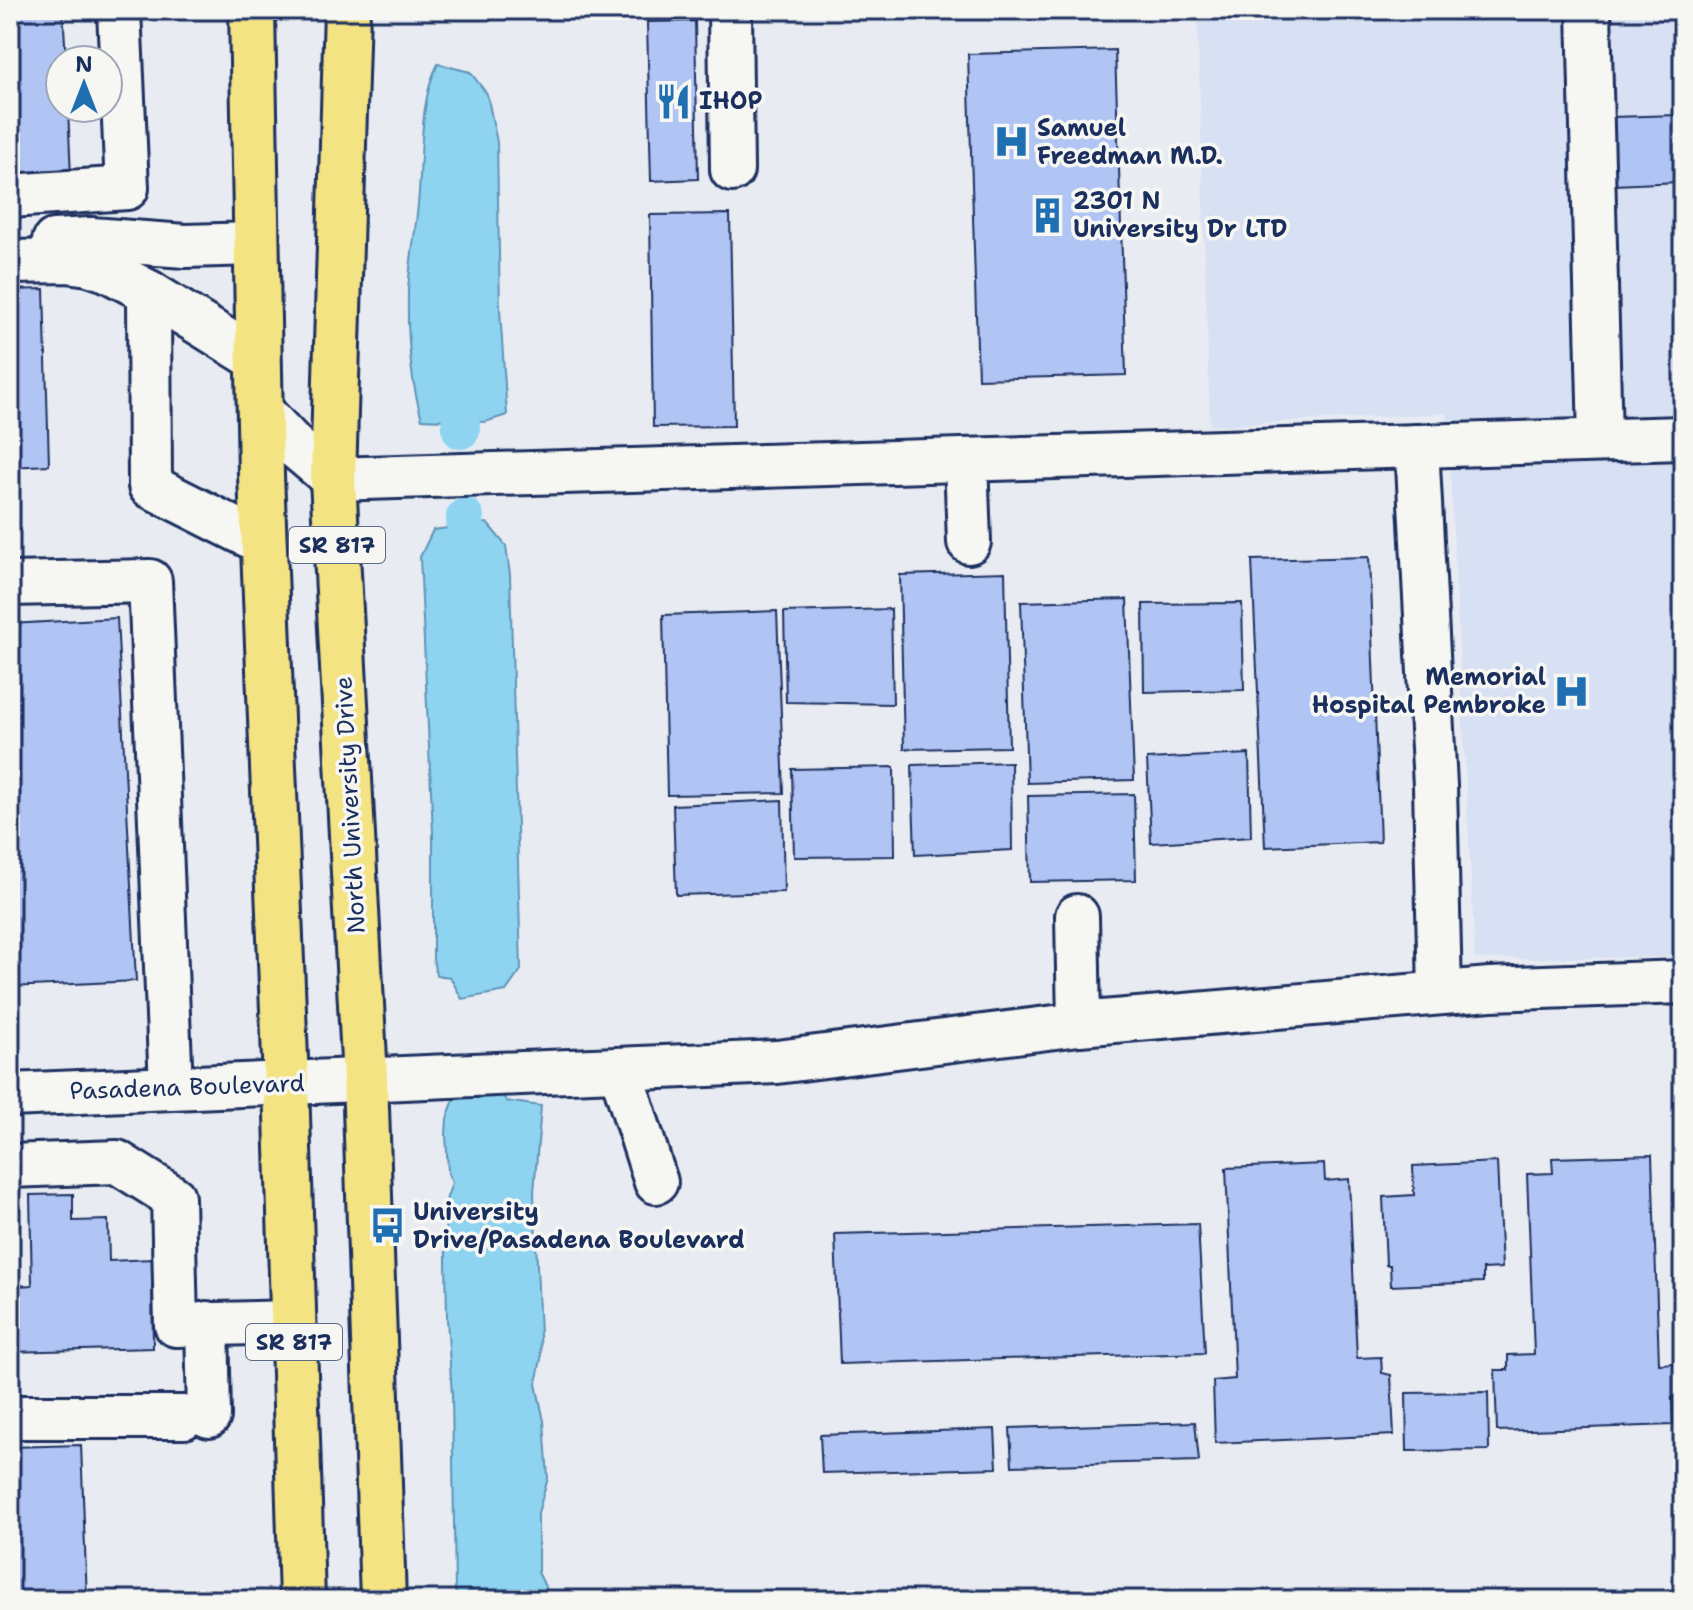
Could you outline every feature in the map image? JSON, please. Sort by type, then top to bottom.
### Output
[{"type":"main road","name":"SR 817","points":[[252,10],[263,543],[286,1083],[302,1600]]},
{"type":"main road","name":"North University Drive","points":[[347,10],[333,479],[365,1079],[383,1600]]},
{"type":"street","points":[[10,196],[127,188],[119,10]]},
{"type":"street","points":[[730,10],[732,170]]},
{"type":"street","points":[[1589,10],[1600,440]]},
{"type":"street","points":[[10,243],[91,239],[185,246],[256,244]]},
{"type":"street","points":[[10,262],[67,261],[89,264],[149,292],[258,360]]},
{"type":"street","points":[[149,292],[150,486],[263,543]]},
{"type":"street","points":[[260,410],[295,447],[333,479],[1683,438]]},
{"type":"street","points":[[1417,446],[1435,786],[1440,992]]},
{"type":"street","points":[[966,460],[969,542]]},
{"type":"street","points":[[10,584],[150,581],[171,1087]]},
{"type":"street","points":[[1077,916],[1079,1024]]},
{"type":"street","name":"Pasadena Boulevard","points":[[10,1095],[777,1062],[1079,1024],[1440,992],[1683,982]]},
{"type":"street","points":[[620,1069],[656,1182]]},
{"type":"street","points":[[10,1166],[117,1162],[173,1197],[176,1325],[293,1322]]},
{"type":"street","points":[[10,1417],[196,1416],[207,1323]]},
{"type":"shaded area","name":"Memorial Hospital Pembroke","points":[[1197,10],[1683,10],[1683,957],[1475,959],[1447,413],[1210,426]]},
{"type":"water","points":[[438,64],[470,72],[487,94],[497,142],[500,310],[507,415],[485,422],[422,419],[412,372],[408,322],[409,278],[425,109]]},
{"type":"water","points":[[487,523],[506,546],[510,575],[521,970],[506,991],[462,999],[450,977],[436,975],[433,959],[433,833],[420,557],[433,530]]},
{"type":"water","points":[[500,1089],[506,1101],[541,1106],[534,1192],[541,1359],[536,1384],[544,1421],[548,1478],[538,1513],[538,1572],[549,1600],[459,1600],[455,1591],[445,1203],[452,1183],[448,1173],[447,1119],[453,1102],[462,1090]]},
{"type":"building","points":[[10,10],[63,10],[65,44],[44,44],[44,124],[69,124],[71,177],[10,180]]},
{"type":"building","name":"IHOP","points":[[695,21],[698,179],[651,181],[647,22]]},
{"type":"building","name":"2301 N University Dr LTD","points":[[1115,50],[1126,375],[978,379],[968,54]]},
{"type":"building","points":[[1678,115],[1681,134],[1680,182],[1614,185],[1612,117]]},
{"type":"building","points":[[730,214],[734,426],[653,427],[650,215]]},
{"type":"building","points":[[44,289],[49,465],[10,467],[10,290]]},
{"type":"building","points":[[1369,557],[1380,842],[1265,847],[1252,560]]},
{"type":"building","points":[[1005,572],[1009,747],[904,749],[900,575]]},
{"type":"building","points":[[1127,599],[1134,780],[1027,783],[1021,602]]},
{"type":"building","points":[[1242,603],[1244,690],[1144,692],[1143,604]]},
{"type":"building","points":[[891,609],[893,704],[786,702],[784,612]]},
{"type":"building","points":[[777,611],[784,793],[667,795],[663,615]]},
{"type":"building","points":[[117,618],[136,981],[10,987],[10,624]]},
{"type":"building","points":[[1249,754],[1251,837],[1151,843],[1147,759]]},
{"type":"building","points":[[1011,762],[1012,850],[915,855],[912,765]]},
{"type":"building","points":[[894,767],[895,856],[794,857],[792,769]]},
{"type":"building","points":[[1134,794],[1136,880],[1030,882],[1028,796]]},
{"type":"building","points":[[782,800],[784,892],[676,895],[673,805]]},
{"type":"building","points":[[1652,1155],[1659,1364],[1676,1363],[1677,1398],[1672,1398],[1673,1425],[1497,1431],[1495,1370],[1508,1370],[1508,1355],[1534,1354],[1527,1174],[1553,1173],[1552,1158]]},
{"type":"building","points":[[1497,1162],[1502,1268],[1483,1269],[1483,1282],[1391,1286],[1390,1265],[1386,1265],[1383,1197],[1414,1195],[1413,1166]]},
{"type":"building","points":[[1324,1164],[1325,1181],[1349,1179],[1357,1358],[1381,1357],[1382,1373],[1391,1375],[1394,1435],[1215,1443],[1213,1381],[1235,1379],[1226,1168]]},
{"type":"building","points":[[73,1194],[73,1221],[108,1220],[109,1261],[152,1259],[153,1348],[10,1352],[10,1333],[19,1333],[18,1286],[32,1285],[30,1195]]},
{"type":"building","points":[[1679,1200],[1683,1200],[1683,1321]]},
{"type":"building","points":[[1198,1224],[1205,1353],[840,1364],[835,1234]]},
{"type":"building","points":[[1488,1392],[1489,1450],[1407,1451],[1406,1393]]},
{"type":"building","points":[[1195,1422],[1199,1461],[1012,1466],[1010,1428]]},
{"type":"building","points":[[995,1429],[997,1468],[822,1473],[820,1435]]},
{"type":"building","points":[[81,1445],[87,1600],[10,1600],[10,1447]]},
{"type":"waterway","points":[[459,370],[461,430]]},
{"type":"waterway","points":[[465,517],[468,577]]},
{"type":"place","name":"IHOP","points":[[673,101]]},
{"type":"place","name":"Samuel Freedman M.D.","points":[[1011,142]]},
{"type":"place","name":"2301 N University Dr LTD","points":[[1047,215]]},
{"type":"place","name":"Memorial Hospital Pembroke","points":[[1572,691]]},
{"type":"place","name":"University Drive/Pasadena Boulevard","points":[[387,1226]]}]
